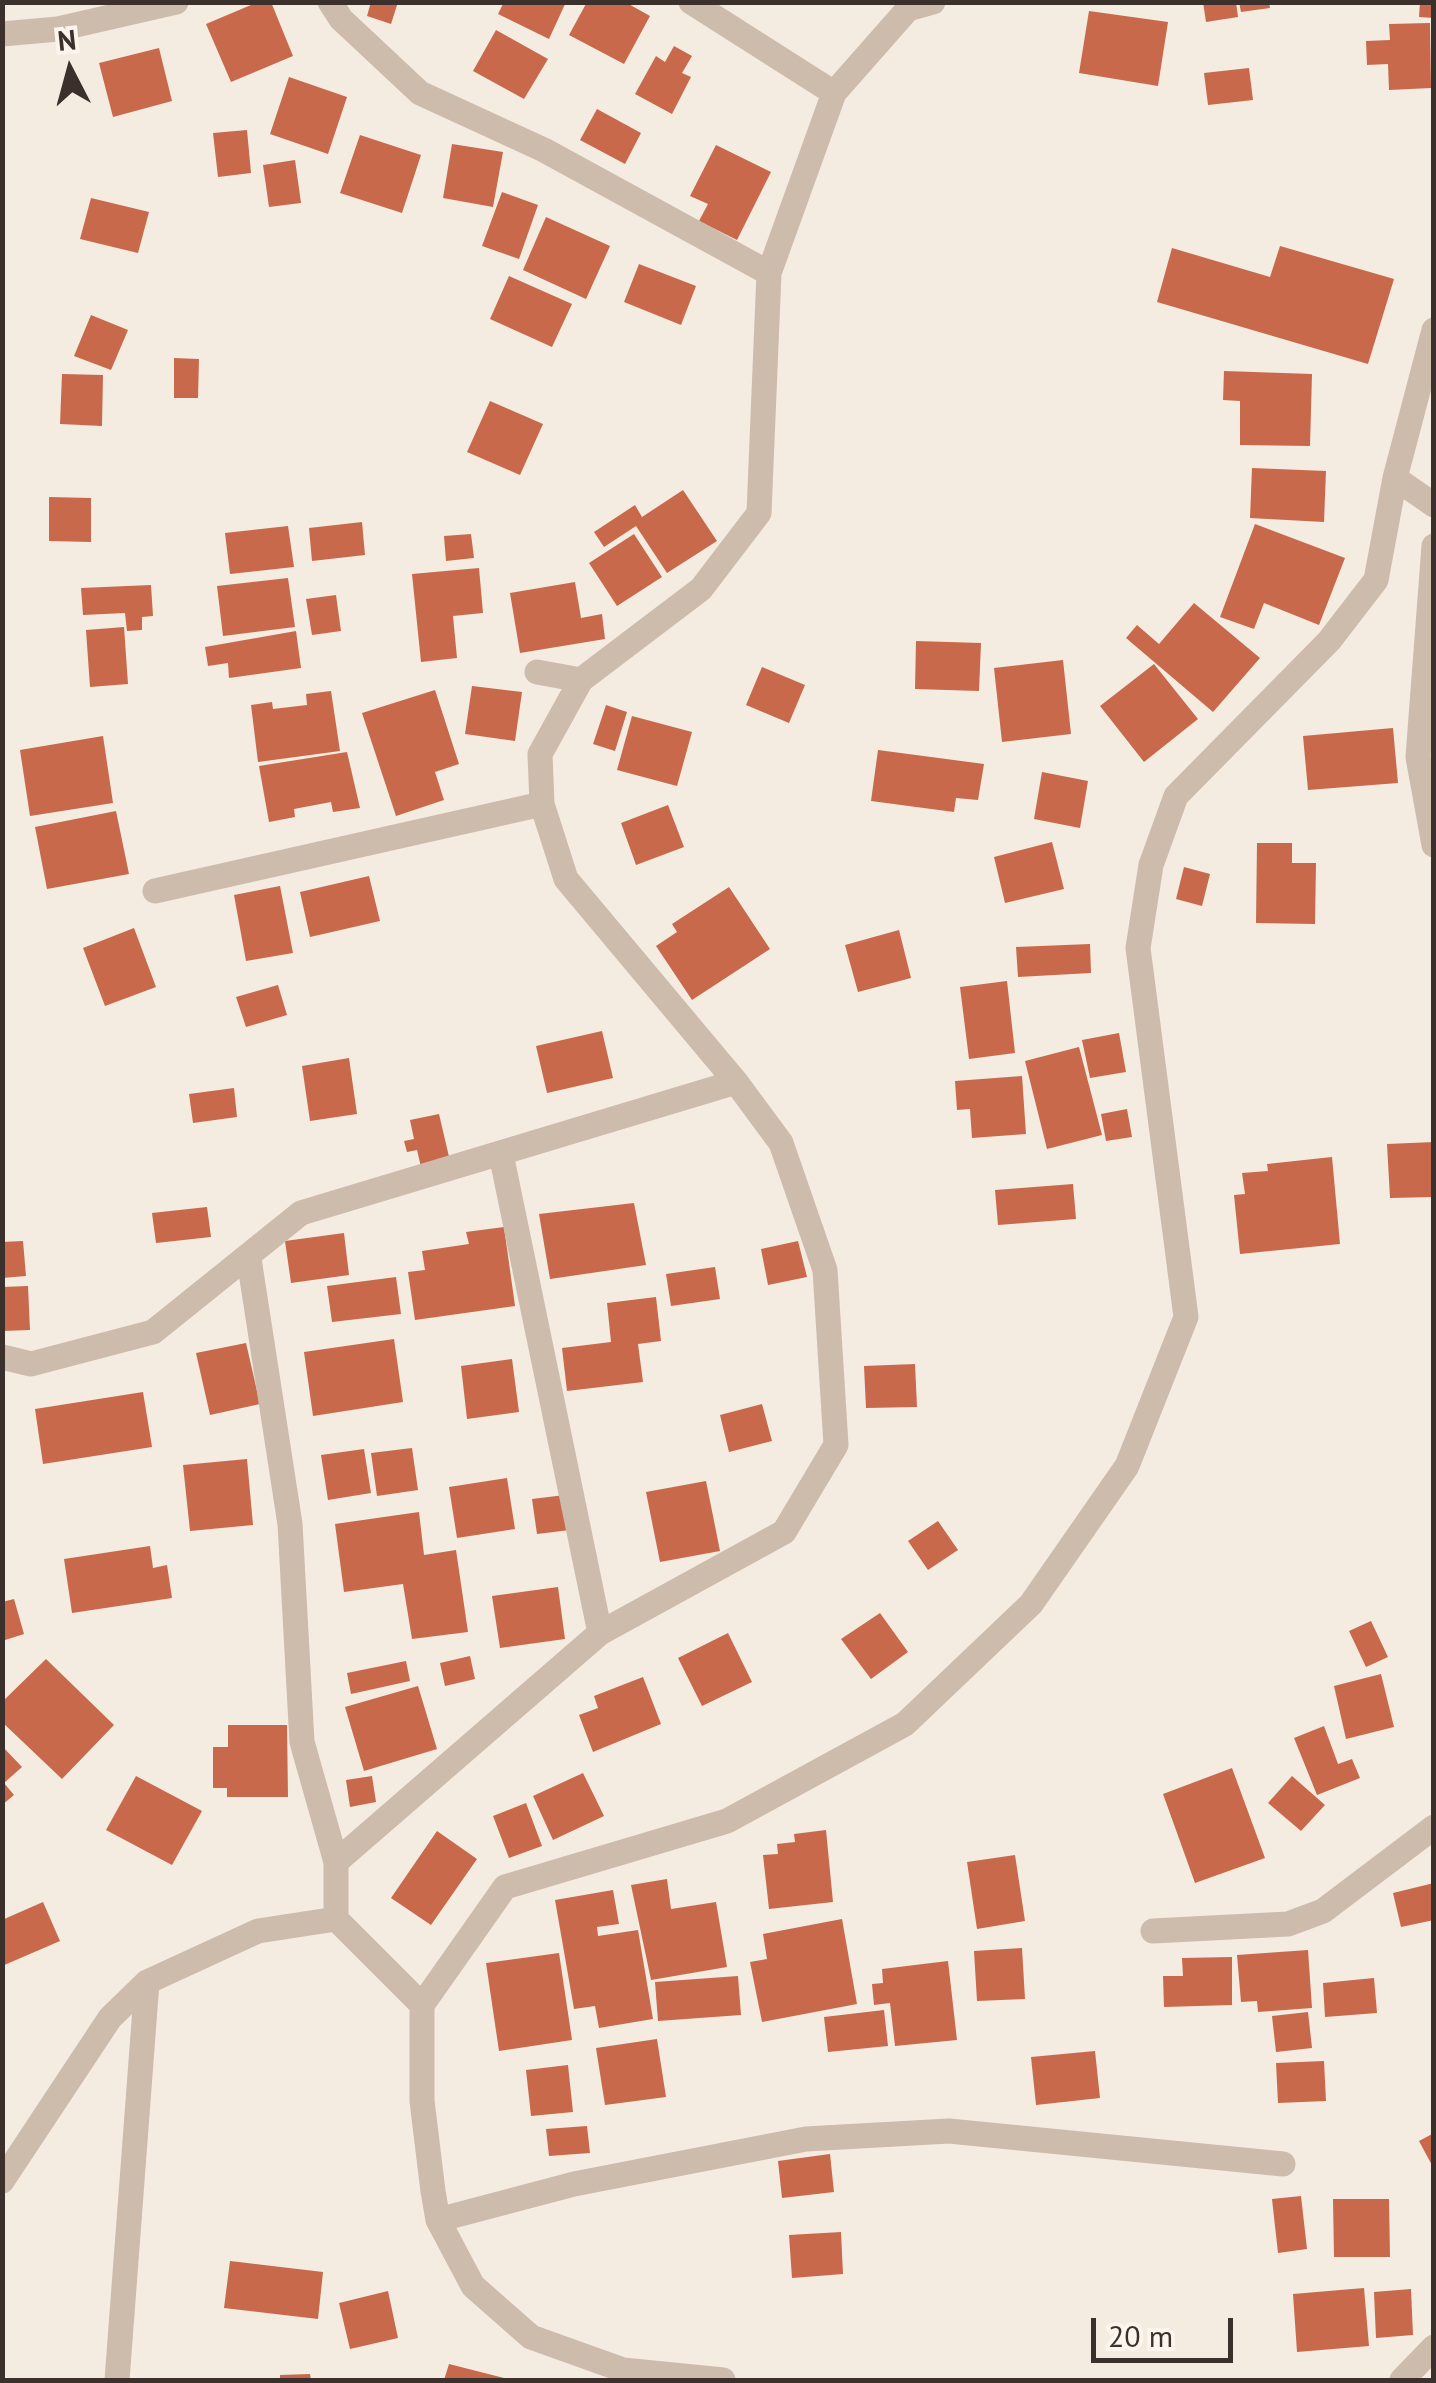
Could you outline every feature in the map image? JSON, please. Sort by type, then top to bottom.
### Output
[{"type":"street","points":[[2,34],[58,29],[176,2]]},
{"type":"street","points":[[330,2],[340,19],[420,93],[544,150],[769,273]]},
{"type":"street","points":[[690,2],[834,94]]},
{"type":"street","points":[[336,1862],[600,1632],[784,1532],[836,1446],[825,1270],[780,1143],[736,1082],[566,879],[542,804],[540,754],[581,680],[701,589],[760,513],[769,273],[834,94],[916,5]]},
{"type":"street","points":[[723,2380],[623,2370],[531,2337],[473,2286],[438,2220],[422,2101],[422,2004],[505,1887],[727,1820],[905,1724],[1030,1604],[1127,1466],[1186,1318],[1138,948],[1151,864],[1176,796],[1329,641],[1376,580],[1395,478],[1434,330]]},
{"type":"street","points":[[1395,478],[1434,505]]},
{"type":"street","points":[[1434,546],[1418,757],[1434,845]]},
{"type":"street","points":[[537,672],[581,680]]},
{"type":"street","points":[[156,891],[542,804]]},
{"type":"street","points":[[2,1357],[31,1364],[153,1332],[249,1259],[301,1213],[736,1082]]},
{"type":"street","points":[[501,1154],[600,1632]]},
{"type":"street","points":[[249,1259],[290,1524],[302,1742],[336,1862],[336,1919],[422,2004]]},
{"type":"street","points":[[1153,1931],[1288,1924],[1323,1912],[1434,1826]]},
{"type":"street","points":[[2,2181],[110,2018],[147,1982],[258,1932],[336,1919]]},
{"type":"street","points":[[117,2380],[147,1982]]},
{"type":"street","points":[[438,2220],[574,2184],[806,2139],[949,2131],[1282,2164]]},
{"type":"street","points":[[1402,2380],[1434,2347]]},
{"type":"building","points":[[258,2],[271,2],[293,56],[231,82],[206,24]]},
{"type":"building","points":[[371,2],[398,2],[391,24],[367,16]]},
{"type":"building","points":[[504,2],[566,2],[549,39],[498,14]]},
{"type":"building","points":[[587,2],[625,2],[650,16],[624,64],[569,35]]},
{"type":"building","points":[[1203,2],[1236,2],[1238,17],[1206,22]]},
{"type":"building","points":[[1239,2],[1269,2],[1270,8],[1241,12]]},
{"type":"building","points":[[1420,2],[1434,2],[1434,18],[1419,17]]},
{"type":"building","points":[[1089,11],[1168,22],[1158,86],[1079,73]]},
{"type":"building","points":[[1430,23],[1431,88],[1389,90],[1388,64],[1367,65],[1366,41],[1390,40],[1389,24]]},
{"type":"building","points":[[496,30],[548,59],[524,99],[473,71]]},
{"type":"building","points":[[674,46],[692,56],[682,73],[691,77],[672,114],[635,94],[656,56],[665,62]]},
{"type":"building","points":[[159,48],[172,101],[113,117],[99,63]]},
{"type":"building","points":[[1249,68],[1253,100],[1208,105],[1204,73]]},
{"type":"building","points":[[289,77],[347,97],[328,154],[270,134]]},
{"type":"building","points":[[597,109],[641,133],[625,164],[580,140]]},
{"type":"building","points":[[247,130],[251,173],[218,177],[213,133]]},
{"type":"building","points":[[360,135],[421,155],[402,213],[340,193]]},
{"type":"building","points":[[452,144],[503,152],[493,207],[443,198]]},
{"type":"building","points":[[716,145],[771,172],[737,240],[699,221],[708,204],[690,196]]},
{"type":"building","points":[[295,160],[301,203],[269,207],[263,165]]},
{"type":"building","points":[[502,192],[538,205],[519,259],[482,246]]},
{"type":"building","points":[[91,198],[149,212],[138,253],[80,239]]},
{"type":"building","points":[[546,217],[610,246],[586,299],[523,270]]},
{"type":"building","points":[[1280,246],[1394,279],[1368,364],[1157,302],[1172,248],[1270,277]]},
{"type":"building","points":[[639,264],[696,286],[681,325],[624,302]]},
{"type":"building","points":[[509,276],[572,304],[552,347],[490,319]]},
{"type":"building","points":[[91,315],[128,330],[111,370],[74,356]]},
{"type":"building","points":[[174,358],[199,359],[198,398],[174,398]]},
{"type":"building","points":[[1224,371],[1312,374],[1310,446],[1240,445],[1240,401],[1223,400]]},
{"type":"building","points":[[62,374],[103,375],[102,426],[60,424]]},
{"type":"building","points":[[490,401],[543,424],[520,475],[467,452]]},
{"type":"building","points":[[1252,468],[1326,471],[1324,522],[1250,518]]},
{"type":"building","points":[[683,490],[717,541],[667,573],[636,526],[604,547],[594,532],[635,505],[642,517]]},
{"type":"building","points":[[49,497],[91,498],[91,542],[49,541]]},
{"type":"building","points":[[362,522],[365,555],[312,561],[309,528]]},
{"type":"building","points":[[1255,524],[1345,558],[1319,625],[1264,603],[1254,629],[1220,617]]},
{"type":"building","points":[[288,526],[294,567],[230,574],[225,533]]},
{"type":"building","points":[[471,534],[474,558],[446,561],[444,536]]},
{"type":"building","points":[[634,534],[662,577],[617,606],[589,563]]},
{"type":"building","points":[[479,568],[483,613],[453,616],[457,658],[421,662],[412,574]]},
{"type":"building","points":[[288,578],[295,627],[223,636],[217,586]]},
{"type":"building","points":[[575,582],[581,618],[602,614],[605,639],[520,653],[510,593]]},
{"type":"building","points":[[151,585],[153,616],[142,617],[142,630],[127,631],[125,613],[83,615],[81,588]]},
{"type":"building","points":[[336,595],[341,631],[312,635],[306,599]]},
{"type":"building","points":[[1194,603],[1260,658],[1213,712],[1126,638],[1137,625],[1159,644]]},
{"type":"building","points":[[124,627],[128,684],[90,687],[86,630]]},
{"type":"building","points":[[296,631],[301,668],[229,678],[228,663],[208,666],[205,647]]},
{"type":"building","points":[[916,641],[981,643],[979,691],[915,689]]},
{"type":"building","points":[[1063,660],[1071,734],[1002,742],[994,668]]},
{"type":"building","points":[[1154,664],[1198,719],[1144,762],[1100,706]]},
{"type":"building","points":[[762,667],[805,685],[789,723],[746,705]]},
{"type":"building","points":[[472,686],[522,692],[515,741],[465,734]]},
{"type":"building","points":[[435,690],[459,764],[435,772],[444,800],[396,816],[362,713]]},
{"type":"building","points":[[331,691],[340,751],[258,762],[251,705],[272,702],[273,709],[307,705],[306,694]]},
{"type":"building","points":[[606,705],[627,712],[615,751],[593,744]]},
{"type":"building","points":[[632,716],[692,732],[677,786],[617,770]]},
{"type":"building","points":[[1393,728],[1398,783],[1308,790],[1303,736]]},
{"type":"building","points":[[103,736],[113,803],[30,816],[20,750]]},
{"type":"building","points":[[878,750],[984,764],[978,800],[956,798],[954,812],[871,801]]},
{"type":"building","points":[[347,752],[360,808],[333,812],[331,802],[294,809],[295,817],[269,822],[259,766]]},
{"type":"building","points":[[1042,772],[1088,781],[1080,828],[1034,819]]},
{"type":"building","points":[[668,805],[684,847],[636,865],[621,823]]},
{"type":"building","points":[[116,811],[129,874],[47,889],[35,827]]},
{"type":"building","points":[[1052,842],[1064,889],[1005,903],[994,857]]},
{"type":"building","points":[[1257,843],[1292,843],[1292,863],[1316,863],[1315,924],[1256,923]]},
{"type":"building","points":[[1184,867],[1210,874],[1202,906],[1176,899]]},
{"type":"building","points":[[369,876],[380,921],[310,937],[300,892]]},
{"type":"building","points":[[280,886],[293,953],[246,961],[234,895]]},
{"type":"building","points":[[729,887],[770,949],[692,1000],[656,946],[677,932],[672,924]]},
{"type":"building","points":[[134,928],[156,987],[105,1006],[83,948]]},
{"type":"building","points":[[899,930],[911,978],[858,992],[845,945]]},
{"type":"building","points":[[1090,944],[1091,973],[1018,977],[1016,947]]},
{"type":"building","points":[[1007,981],[1015,1053],[969,1059],[960,987]]},
{"type":"building","points":[[278,985],[287,1015],[246,1027],[236,997]]},
{"type":"building","points":[[602,1031],[613,1078],[547,1093],[536,1046]]},
{"type":"building","points":[[1119,1033],[1126,1072],[1090,1078],[1082,1040]]},
{"type":"building","points":[[1079,1047],[1102,1135],[1047,1149],[1025,1061]]},
{"type":"building","points":[[349,1058],[357,1114],[310,1121],[302,1066]]},
{"type":"building","points":[[1022,1076],[1026,1134],[972,1138],[970,1109],[957,1110],[955,1081]]},
{"type":"building","points":[[234,1088],[237,1117],[193,1123],[189,1094]]},
{"type":"building","points":[[1127,1109],[1132,1137],[1106,1141],[1101,1114]]},
{"type":"building","points":[[439,1114],[450,1161],[421,1167],[417,1150],[407,1152],[404,1141],[414,1139],[410,1120]]},
{"type":"building","points":[[1434,1142],[1434,1197],[1390,1198],[1387,1144]]},
{"type":"building","points":[[1332,1157],[1340,1244],[1240,1254],[1234,1195],[1245,1194],[1242,1173],[1268,1171],[1267,1164]]},
{"type":"building","points":[[1073,1184],[1076,1219],[998,1225],[995,1190]]},
{"type":"building","points":[[634,1203],[646,1265],[550,1279],[539,1214]]},
{"type":"building","points":[[207,1207],[211,1237],[156,1243],[152,1213]]},
{"type":"building","points":[[504,1227],[515,1306],[415,1320],[408,1272],[425,1270],[422,1251],[469,1244],[466,1232]]},
{"type":"building","points":[[344,1233],[349,1275],[291,1283],[285,1241]]},
{"type":"building","points":[[23,1241],[26,1276],[2,1278],[2,1242]]},
{"type":"building","points":[[798,1241],[807,1277],[768,1285],[761,1249]]},
{"type":"building","points":[[715,1267],[720,1299],[671,1306],[666,1274]]},
{"type":"building","points":[[396,1277],[401,1314],[332,1322],[327,1286]]},
{"type":"building","points":[[28,1286],[30,1330],[2,1331],[2,1287]]},
{"type":"building","points":[[656,1297],[661,1341],[638,1344],[643,1382],[567,1391],[562,1348],[611,1342],[607,1303]]},
{"type":"building","points":[[394,1339],[403,1402],[313,1416],[304,1352]]},
{"type":"building","points":[[246,1343],[260,1404],[210,1415],[196,1353]]},
{"type":"building","points":[[512,1359],[519,1412],[467,1419],[461,1366]]},
{"type":"building","points":[[915,1364],[917,1407],[866,1408],[864,1366]]},
{"type":"building","points":[[143,1392],[152,1447],[43,1464],[35,1409]]},
{"type":"building","points":[[762,1404],[772,1441],[729,1452],[720,1415]]},
{"type":"building","points":[[412,1448],[418,1490],[377,1496],[371,1453]]},
{"type":"building","points":[[364,1449],[371,1493],[328,1500],[321,1455]]},
{"type":"building","points":[[247,1459],[253,1525],[190,1531],[183,1465]]},
{"type":"building","points":[[507,1478],[515,1529],[457,1538],[449,1487]]},
{"type":"building","points":[[706,1481],[720,1551],[660,1562],[646,1492]]},
{"type":"building","points":[[565,1495],[570,1530],[537,1534],[532,1499]]},
{"type":"building","points":[[419,1512],[424,1555],[456,1550],[468,1632],[412,1639],[403,1584],[344,1592],[335,1524]]},
{"type":"building","points":[[938,1521],[958,1550],[928,1570],[908,1541]]},
{"type":"building","points":[[150,1546],[153,1568],[167,1565],[172,1598],[72,1613],[64,1559]]},
{"type":"building","points":[[558,1587],[565,1639],[500,1648],[492,1596]]},
{"type":"building","points":[[14,1599],[24,1634],[2,1641],[2,1602]]},
{"type":"building","points":[[880,1613],[908,1652],[871,1679],[841,1639]]},
{"type":"building","points":[[1371,1621],[1388,1657],[1366,1667],[1349,1631]]},
{"type":"building","points":[[728,1633],[752,1682],[702,1706],[678,1658]]},
{"type":"building","points":[[470,1656],[475,1679],[445,1686],[440,1663]]},
{"type":"building","points":[[46,1659],[114,1725],[62,1779],[2,1722],[2,1702]]},
{"type":"building","points":[[406,1661],[410,1681],[351,1694],[347,1673]]},
{"type":"building","points":[[1381,1674],[1394,1727],[1346,1739],[1334,1686]]},
{"type":"building","points":[[643,1677],[661,1724],[593,1752],[579,1715],[598,1708],[594,1696]]},
{"type":"building","points":[[418,1686],[437,1749],[364,1771],[345,1707]]},
{"type":"building","points":[[228,1725],[287,1725],[288,1797],[227,1797],[227,1788],[213,1788],[213,1747],[228,1747]]},
{"type":"building","points":[[1324,1726],[1338,1764],[1352,1759],[1360,1778],[1317,1795],[1294,1738]]},
{"type":"building","points":[[2,1746],[22,1767],[4,1783],[14,1795],[2,1805]]},
{"type":"building","points":[[1232,1768],[1265,1858],[1195,1883],[1163,1794]]},
{"type":"building","points":[[583,1773],[604,1816],[553,1840],[533,1796]]},
{"type":"building","points":[[136,1776],[202,1811],[172,1865],[106,1830]]},
{"type":"building","points":[[372,1776],[376,1802],[350,1807],[346,1780]]},
{"type":"building","points":[[1292,1776],[1325,1805],[1301,1831],[1268,1803]]},
{"type":"building","points":[[526,1803],[542,1846],[509,1858],[493,1816]]},
{"type":"building","points":[[826,1830],[833,1902],[769,1909],[763,1855],[778,1854],[777,1844],[795,1842],[794,1834]]},
{"type":"building","points":[[437,1831],[477,1859],[431,1925],[391,1898]]},
{"type":"building","points":[[1015,1855],[1025,1921],[977,1929],[967,1862]]},
{"type":"building","points":[[667,1879],[671,1909],[716,1902],[727,1967],[651,1980],[631,1885]]},
{"type":"building","points":[[1434,1883],[1434,1920],[1401,1927],[1393,1893]]},
{"type":"building","points":[[613,1890],[619,1924],[597,1927],[598,1936],[638,1930],[653,2019],[599,2028],[595,2006],[574,2009],[555,1900]]},
{"type":"building","points":[[43,1902],[60,1941],[2,1966],[2,1920]]},
{"type":"building","points":[[842,1919],[857,2004],[762,2022],[750,1962],[767,1959],[763,1934]]},
{"type":"building","points":[[1022,1948],[1025,1999],[977,2001],[974,1951]]},
{"type":"building","points":[[1308,1950],[1312,2008],[1258,2012],[1257,2001],[1241,2002],[1237,1955]]},
{"type":"building","points":[[559,1953],[572,2040],[499,2051],[486,1963]]},
{"type":"building","points":[[1232,1957],[1232,2005],[1164,2007],[1163,1976],[1183,1976],[1182,1958]]},
{"type":"building","points":[[948,1961],[957,2040],[895,2046],[890,2003],[874,2005],[872,1984],[883,1983],[882,1969]]},
{"type":"building","points":[[738,1976],[741,2015],[658,2021],[655,1982]]},
{"type":"building","points":[[1374,1978],[1377,2013],[1325,2017],[1323,1983]]},
{"type":"building","points":[[884,2010],[888,2046],[828,2052],[824,2017]]},
{"type":"building","points":[[1308,2012],[1312,2048],[1276,2052],[1272,2016]]},
{"type":"building","points":[[657,2039],[666,2097],[605,2105],[596,2048]]},
{"type":"building","points":[[1095,2051],[1100,2098],[1036,2105],[1031,2057]]},
{"type":"building","points":[[1324,2061],[1326,2101],[1278,2103],[1276,2063]]},
{"type":"building","points":[[568,2065],[573,2112],[531,2116],[526,2070]]},
{"type":"building","points":[[587,2126],[590,2153],[549,2156],[546,2129]]},
{"type":"building","points":[[1434,2133],[1434,2169],[1419,2141]]},
{"type":"building","points":[[830,2154],[834,2192],[782,2198],[778,2161]]},
{"type":"building","points":[[1301,2196],[1307,2249],[1278,2253],[1272,2199]]},
{"type":"building","points":[[1333,2199],[1389,2199],[1390,2257],[1334,2257]]},
{"type":"building","points":[[841,2232],[843,2274],[792,2278],[789,2235]]},
{"type":"building","points":[[230,2261],[323,2272],[318,2319],[224,2308]]},
{"type":"building","points":[[1364,2288],[1369,2346],[1297,2352],[1293,2294]]},
{"type":"building","points":[[1411,2289],[1413,2335],[1376,2338],[1374,2292]]},
{"type":"building","points":[[388,2291],[398,2338],[350,2349],[339,2303]]},
{"type":"building","points":[[449,2364],[508,2379],[508,2380],[444,2380]]},
{"type":"building","points":[[310,2374],[311,2380],[280,2380],[280,2375]]}]
